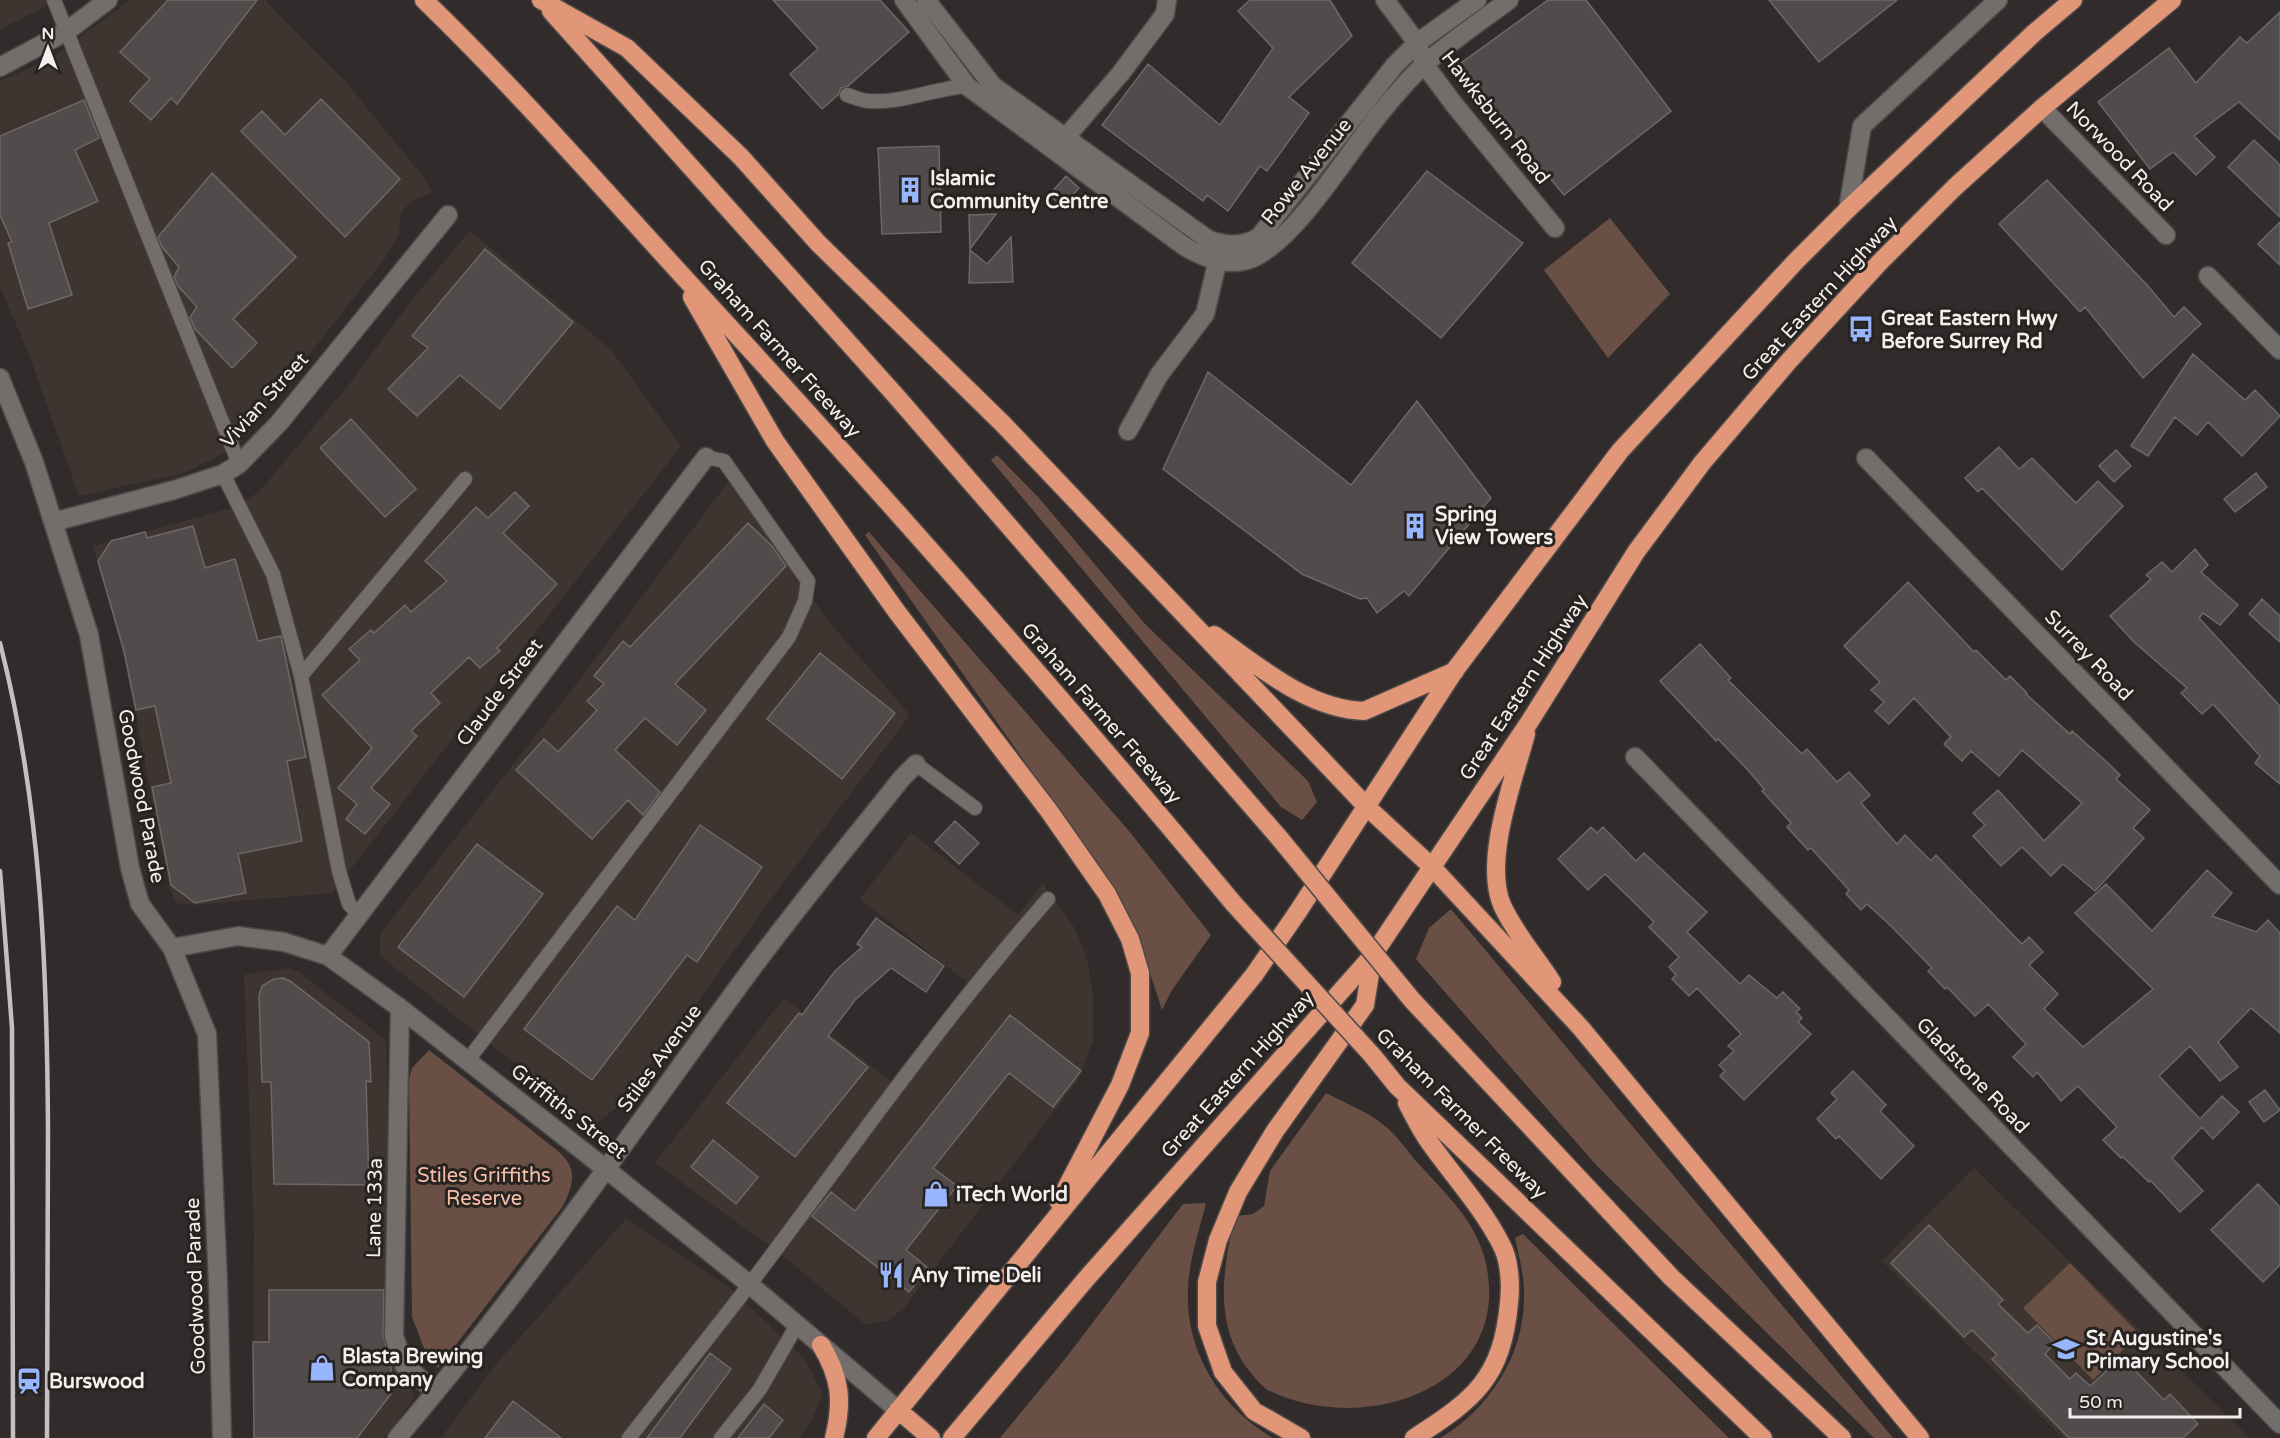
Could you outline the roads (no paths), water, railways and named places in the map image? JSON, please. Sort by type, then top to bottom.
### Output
[{"type":"highway","name":"Graham Farmer Freeway","points":[[424,0],[566,146],[940,560],[1118,764],[1234,904],[1398,1086],[1763,1438]]},
{"type":"highway","name":"Graham Farmer Freeway","points":[[541,0],[897,397],[1281,840],[1412,1000],[1671,1277],[1842,1438]]},
{"type":"highway","points":[[541,0],[627,48],[741,157],[818,243],[1003,424],[1367,807],[1432,867],[1581,1028],[1920,1438]]},
{"type":"highway","name":"Great Eastern Highway","points":[[876,1438],[1254,975],[1367,807],[1455,670],[1620,451],[1797,260],[1848,209],[2034,33],[2073,0]]},
{"type":"highway","name":"Great Eastern Highway","points":[[952,1438],[1086,1279],[1373,955],[1530,721],[1636,552],[1702,463],[1788,362],[1880,262],[1955,187],[2042,108],[2172,0]]},
{"type":"highway","points":[[677,269],[775,441],[897,612],[1049,811],[1107,894],[1130,939],[1140,973],[1140,1033],[1120,1085],[1042,1235]]},
{"type":"highway","points":[[1183,614],[1285,684],[1332,705],[1354,710],[1364,711],[1455,670]]},
{"type":"highway","points":[[1530,721],[1506,808],[1496,875],[1502,904],[1581,1028]]},
{"type":"highway","points":[[1301,1438],[1254,1411],[1224,1372],[1207,1326],[1207,1282],[1218,1240],[1238,1192],[1275,1131],[1365,1005],[1373,955]]},
{"type":"highway","points":[[1398,1086],[1428,1141],[1481,1210],[1503,1247],[1511,1287],[1506,1329],[1492,1372],[1458,1411],[1414,1438]]},
{"type":"highway","points":[[821,1345],[834,1371],[840,1398],[841,1406],[834,1438]]},
{"type":"highway","points":[[898,1410],[931,1438]]},
{"type":"street","points":[[0,67],[67,31],[108,0]]},
{"type":"street","name":"Rowe Avenue","points":[[904,0],[967,86],[1061,142]]},
{"type":"street","name":"Rowe Avenue","points":[[926,0],[975,66],[993,86],[1184,246],[1197,254],[1220,253],[1247,244],[1259,237],[1395,65],[1418,43],[1477,0]]},
{"type":"street","points":[[1061,142],[1121,73],[1165,14],[1167,0]]},
{"type":"street","name":"Hawksburn Road","points":[[1385,0],[1418,43],[1424,64],[1453,103],[1555,228]]},
{"type":"street","name":"Rowe Avenue","points":[[1220,253],[1239,262],[1255,257],[1278,242],[1382,112],[1424,64],[1509,0]]},
{"type":"street","points":[[1848,209],[1862,126],[1998,0]]},
{"type":"street","name":"Norwood Road","points":[[2042,108],[2166,235]]},
{"type":"street","name":"Vivian Street","points":[[53,522],[174,490],[223,474],[239,464],[279,423],[448,215]]},
{"type":"street","points":[[1128,431],[1159,375],[1205,314],[1220,253]]},
{"type":"street","points":[[2208,276],[2280,350]]},
{"type":"street","name":"Goodwood Parade","points":[[0,378],[34,462],[89,635],[130,868],[140,903],[172,948],[207,1034],[222,1438]]},
{"type":"street","name":"Claude Street","points":[[328,956],[706,457]]},
{"type":"street","name":"Surrey Road","points":[[1866,458],[2280,885]]},
{"type":"street","name":"Gladstone Road","points":[[1635,757],[2280,1423]]},
{"type":"street","name":"Stiles Avenue","points":[[397,1438],[436,1392],[606,1169],[751,969],[894,787],[916,764]]},
{"type":"street","name":"Griffiths Street","points":[[172,948],[238,936],[284,942],[328,956],[468,1060],[606,1169],[749,1284],[898,1410]]},
{"type":"street","name":"Lane 133a","points":[[400,1008],[394,1336],[404,1365],[436,1392]]},
{"type":"lane","points":[[54,0],[239,464]]},
{"type":"lane","points":[[847,95],[868,102],[884,101],[945,88],[967,86]]},
{"type":"lane","points":[[468,1060],[789,637],[805,601],[808,581],[724,461],[706,457]]},
{"type":"lane","points":[[223,474],[273,574],[301,676],[339,872],[349,904],[358,914]]},
{"type":"lane","points":[[301,676],[465,480]]},
{"type":"lane","points":[[916,764],[975,808]]},
{"type":"lane","points":[[629,1438],[749,1284],[899,1083],[1005,948],[1048,899]]},
{"type":"lane","points":[[721,1438],[760,1389],[797,1324]]},
{"type":"railway","points":[[0,643],[25,763],[33,824],[43,945],[48,1129],[47,1438]]},
{"type":"railway","points":[[0,871],[12,1028],[13,1438]]},
{"type":"place","name":"Islamic Community Centre","points":[[910,190]]},
{"type":"place","name":"Great Eastern Hwy Before Surrey Rd","points":[[1861,329]]},
{"type":"place","name":"Spring View Towers","points":[[1415,526]]},
{"type":"place","name":"iTech World","points":[[936,1194]]},
{"type":"place","name":"Any Time Deli","points":[[891,1275]]},
{"type":"place","name":"St Augustine's Primary School","points":[[2066,1349]]},
{"type":"place","name":"Blasta Brewing Company","points":[[322,1368]]},
{"type":"place","name":"Burswood","points":[[29,1381]]},
{"type":"park label","name":"Stiles Griffiths Reserve","points":[[484,1186]]}]
